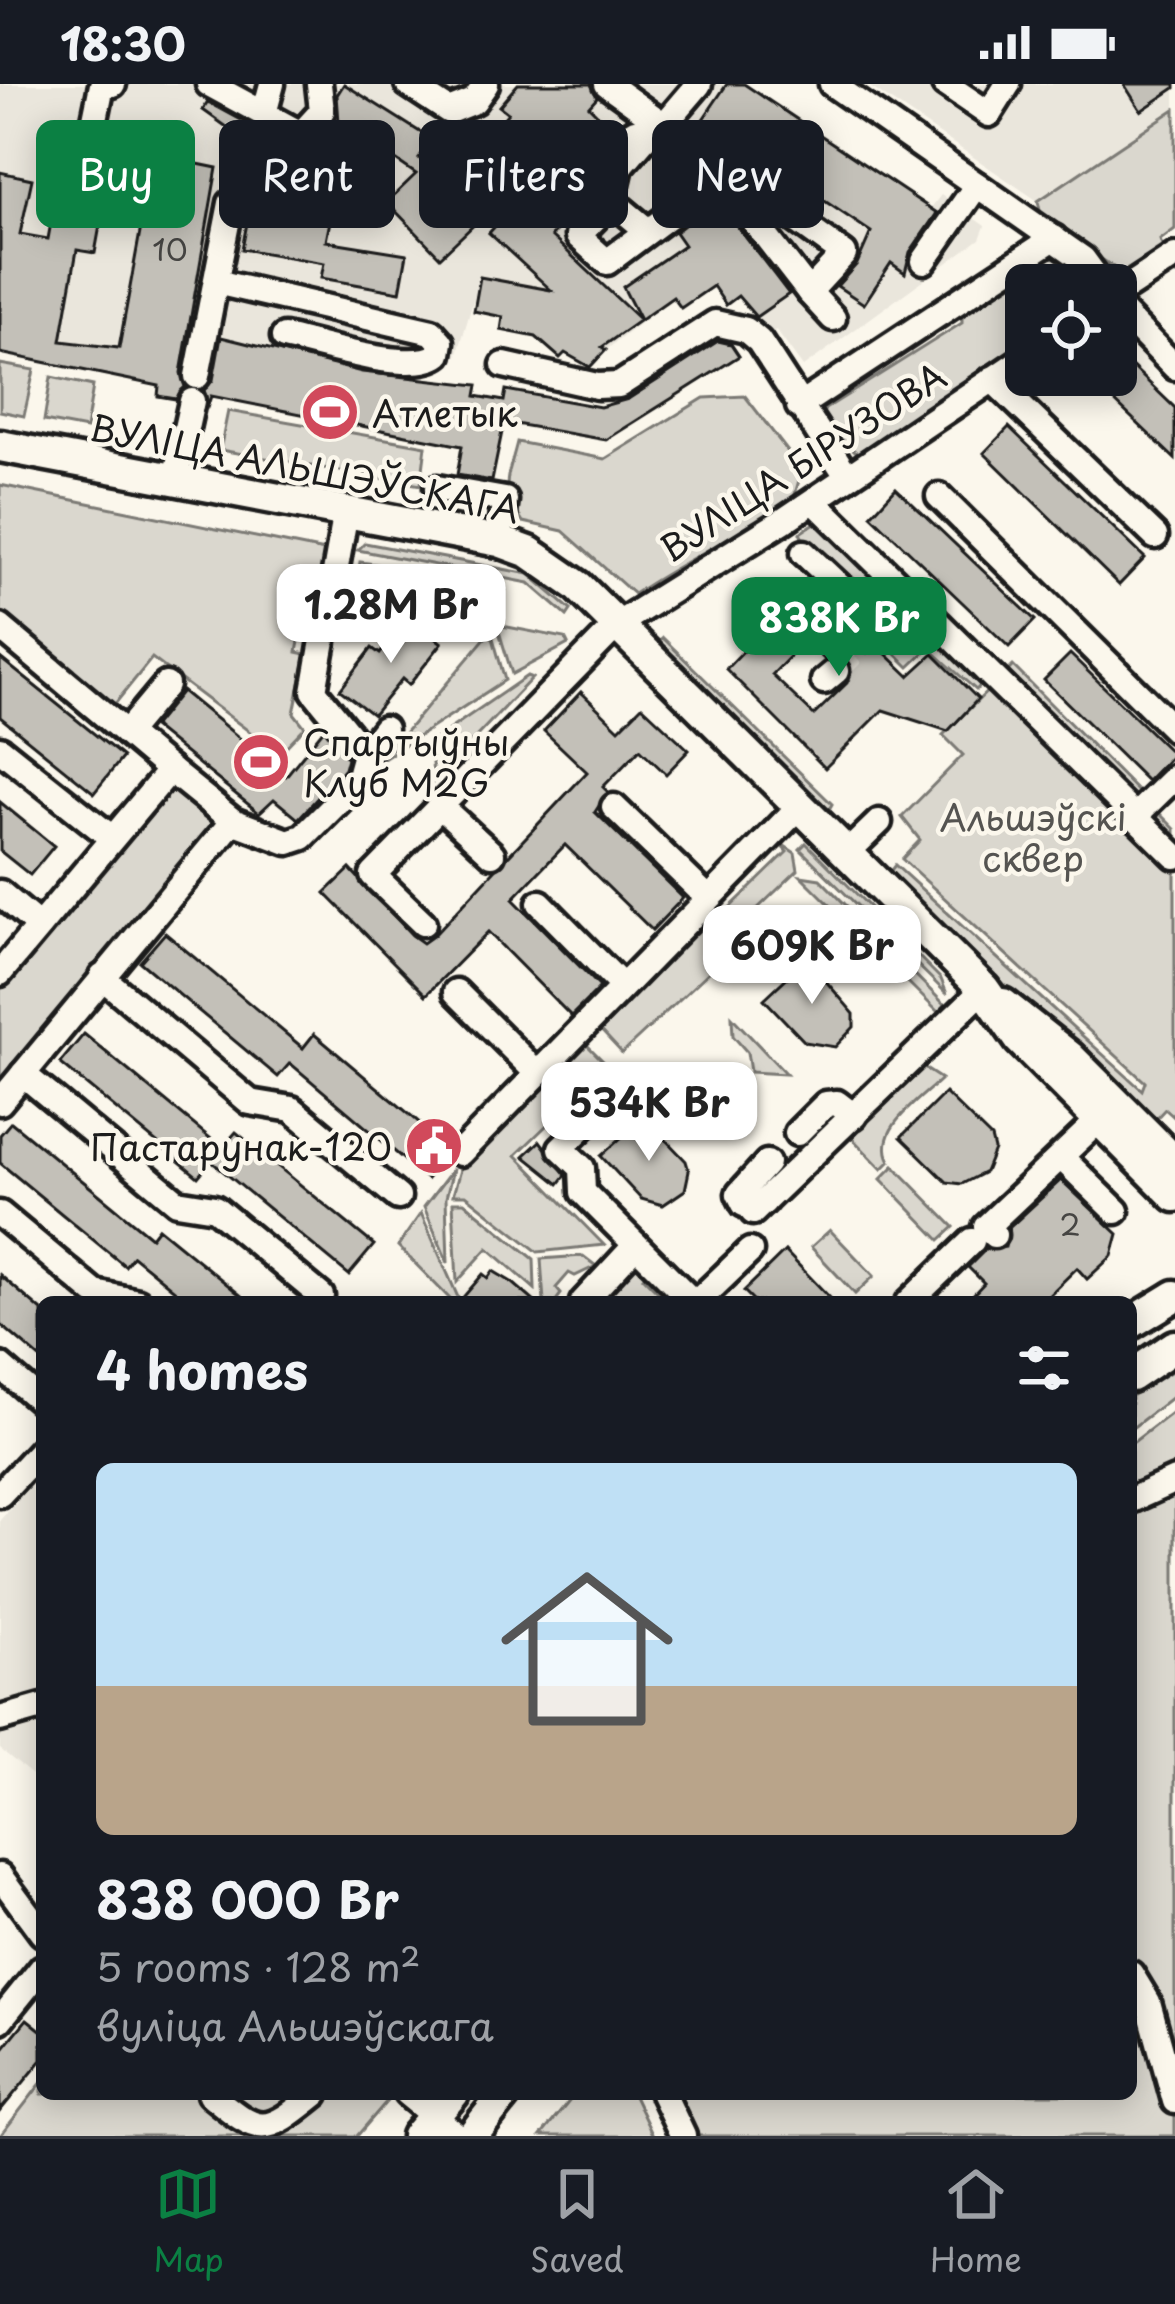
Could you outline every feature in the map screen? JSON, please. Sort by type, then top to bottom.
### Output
[{"type":"main road","name":"ВУЛІЦА АЛЬШЭЎСКАГА","points":[[0,446],[499,541],[550,564],[617,624],[987,993],[1057,1045],[1175,1162]]},
{"type":"main road","name":"ВУЛІЦА АЛЬШЭЎСКАГА","points":[[987,993],[1020,1040],[1175,1196]]},
{"type":"main road","points":[[1137,1319],[1175,1296]]},
{"type":"main road","points":[[1137,1372],[1175,1346]]},
{"type":"main road","points":[[472,2136],[500,2100]]},
{"type":"street","points":[[95,120],[102,85],[113,84]]},
{"type":"street","points":[[209,84],[301,134],[322,111],[320,84]]},
{"type":"street","points":[[264,114],[272,84]]},
{"type":"street","points":[[409,84],[449,111],[474,101],[486,84]]},
{"type":"street","points":[[608,84],[652,121]]},
{"type":"street","points":[[666,120],[699,84]]},
{"type":"street","points":[[832,84],[1086,264]]},
{"type":"street","points":[[945,84],[989,114],[1009,84]]},
{"type":"street","points":[[628,159],[652,134]]},
{"type":"street","points":[[924,261],[977,185]]},
{"type":"street","points":[[628,214],[648,231]]},
{"type":"street","points":[[175,478],[227,228]]},
{"type":"street","points":[[586,228],[578,236],[607,262],[652,228]]},
{"type":"street","points":[[759,228],[786,270],[833,318]]},
{"type":"street","points":[[805,228],[844,254],[809,292]]},
{"type":"street","points":[[799,406],[1054,238]]},
{"type":"street","points":[[1137,281],[1175,256]]},
{"type":"street","points":[[216,282],[432,332],[441,342],[439,354],[429,362],[404,362],[284,337]]},
{"type":"street","points":[[504,364],[597,386],[619,385],[715,323],[730,324],[759,341],[847,476]]},
{"type":"street","points":[[1137,328],[1175,367]]},
{"type":"street","name":"ВУЛІЦА БІРУЗОВА","points":[[423,922],[373,875],[617,624],[814,501],[1005,371]]},
{"type":"street","points":[[992,379],[1155,536]]},
{"type":"street","points":[[437,488],[505,500],[507,512],[499,541]]},
{"type":"street","points":[[939,496],[1175,730]]},
{"type":"street","points":[[814,501],[1175,856]]},
{"type":"street","points":[[346,511],[314,691],[365,754]]},
{"type":"street","points":[[804,553],[880,626],[869,638]]},
{"type":"street","points":[[0,626],[233,821],[288,842],[303,837],[357,783],[365,754],[384,729]]},
{"type":"street","points":[[126,733],[166,685]]},
{"type":"street","points":[[0,749],[112,838]]},
{"type":"street","points":[[0,973],[170,770]]},
{"type":"street","points":[[1134,817],[1175,777]]},
{"type":"street","points":[[440,806],[492,854]]},
{"type":"street","points":[[460,1153],[800,806]]},
{"type":"street","points":[[614,807],[708,898]]},
{"type":"street","points":[[0,1102],[233,821]]},
{"type":"street","points":[[848,853],[879,822]]},
{"type":"street","points":[[0,893],[39,926]]},
{"type":"street","points":[[540,903],[622,986]]},
{"type":"street","points":[[102,977],[250,1102],[292,1109],[398,1198]]},
{"type":"street","points":[[456,992],[537,1073]]},
{"type":"street","points":[[854,1116],[837,1103],[826,1104],[780,1144],[739,1194],[744,1204],[758,1207],[987,993]]},
{"type":"street","points":[[23,1074],[177,1202],[215,1208],[321,1296]]},
{"type":"street","points":[[607,1103],[561,1148],[582,1168],[583,1192],[689,1296]]},
{"type":"street","points":[[916,1296],[990,1231],[1098,1121]]},
{"type":"street","points":[[780,1144],[802,1165]]},
{"type":"street","points":[[1062,1158],[1116,1211]]},
{"type":"street","points":[[0,1214],[94,1293],[109,1296]]},
{"type":"street","points":[[589,1296],[636,1245]]},
{"type":"street","points":[[701,1296],[750,1251]]},
{"type":"street","points":[[0,1366],[36,1397]]},
{"type":"street","points":[[0,1494],[36,1455]]},
{"type":"street","points":[[1137,1497],[1175,1480]]},
{"type":"street","points":[[0,1719],[36,1709]]},
{"type":"street","points":[[0,1876],[36,1925]]},
{"type":"street","points":[[0,2020],[36,1975]]},
{"type":"street","points":[[1137,1984],[1148,2002],[1175,2101]]},
{"type":"street","points":[[216,2100],[246,2128],[264,2134],[309,2100]]},
{"type":"street","points":[[415,2100],[441,2120]]},
{"type":"street","points":[[666,2100],[683,2136]]},
{"type":"shaded area","points":[[0,84],[744,84],[798,120],[652,120],[652,228],[824,228],[824,138],[930,209],[941,195],[985,226],[980,239],[803,367],[776,330],[767,335],[738,297],[726,305],[713,287],[681,308],[672,298],[606,350],[551,299],[480,278],[457,356],[406,350],[402,371],[220,337],[209,405],[158,396],[159,386],[0,353]]},
{"type":"shaded area","points":[[866,84],[1175,84],[1175,109],[1038,201]]},
{"type":"shaded area","points":[[36,1481],[36,1778],[0,1749],[0,1520]]},
{"type":"green space","points":[[1175,109],[1175,229],[1160,240],[1165,254],[1137,268],[1137,264],[1109,264],[1042,220],[1038,201]]},
{"type":"green space","points":[[1046,255],[1073,264],[1032,264]]},
{"type":"green space","points":[[1005,281],[1005,361],[860,455],[819,422],[825,409],[962,323],[962,309]]},
{"type":"green space","points":[[0,364],[34,370],[24,416],[0,411]]},
{"type":"green space","points":[[51,377],[93,386],[86,429],[44,421]]},
{"type":"green space","points":[[745,396],[802,470],[793,501],[634,594],[563,531],[523,522],[511,499],[507,483],[517,442],[605,459],[704,398]]},
{"type":"green space","points":[[228,411],[426,446],[421,485],[220,450]]},
{"type":"green space","points":[[0,485],[329,552],[323,591],[309,589],[297,652],[306,654],[294,713],[305,727],[279,754],[152,658],[110,710],[0,615]]},
{"type":"green space","points":[[821,519],[987,679],[976,690],[929,648],[909,667],[885,643],[891,623],[807,548],[800,533]]},
{"type":"green space","points":[[365,543],[529,574],[571,610],[567,616],[529,583],[358,550]]},
{"type":"green space","points":[[360,562],[405,568],[376,605],[352,605]]},
{"type":"green space","points":[[417,570],[505,591],[487,614],[425,613],[402,590]]},
{"type":"green space","points":[[497,625],[565,638],[568,644],[512,674]]},
{"type":"green space","points":[[491,631],[505,680],[382,760]]},
{"type":"green space","points":[[663,638],[832,804],[828,811],[655,645]]},
{"type":"green space","name":"Альшэўскі сквер","points":[[1013,666],[1175,829],[1175,1118],[1165,1109],[1150,1125],[888,874],[895,865],[1142,1090],[1145,1082],[902,859],[920,840],[902,817],[963,755],[943,735]]},
{"type":"green space","points":[[527,676],[532,678],[433,782],[431,742]]},
{"type":"green space","points":[[166,779],[223,823],[0,1092],[0,980]]},
{"type":"green space","points":[[777,841],[795,853],[798,870],[733,932],[724,958],[622,1053],[595,1024],[620,996],[626,1002],[641,988],[635,982],[700,916],[712,925],[787,852]]},
{"type":"green space","points":[[806,843],[941,979],[947,994],[800,849]]},
{"type":"green space","points":[[801,876],[820,879],[945,1005],[938,1012]]},
{"type":"green space","points":[[732,1017],[786,1074],[750,1072],[747,1052],[733,1036]]},
{"type":"green space","points":[[579,1037],[608,1066],[516,1155],[604,1245],[538,1252],[466,1195],[453,1195],[464,1155]]},
{"type":"green space","points":[[924,1068],[941,1079],[893,1127],[886,1149],[890,1161],[882,1169],[850,1136]]},
{"type":"green space","points":[[894,1166],[954,1227],[940,1240],[881,1179]]},
{"type":"green space","points":[[453,1169],[446,1198],[448,1263],[424,1207]]},
{"type":"green space","points":[[453,1202],[464,1202],[534,1259],[535,1289],[488,1248],[457,1282]]},
{"type":"green space","points":[[421,1213],[457,1296],[447,1296],[398,1246]]},
{"type":"green space","points":[[830,1230],[874,1276],[855,1294],[811,1247]]},
{"type":"green space","points":[[583,1256],[596,1266],[575,1276],[569,1273],[556,1288],[560,1296],[544,1296],[541,1259]]},
{"type":"green space","points":[[642,1262],[648,1272],[643,1277],[662,1296],[598,1296],[629,1264]]},
{"type":"green space","points":[[1175,1369],[1175,1395],[1137,1424],[1137,1392]]},
{"type":"green space","points":[[1175,1410],[1175,2136],[690,2136],[673,2100],[1137,2100],[1137,1439]]},
{"type":"green space","points":[[36,2090],[36,2100],[388,2100],[357,2136],[0,2136]]},
{"type":"green space","points":[[570,2100],[636,2100],[653,2136],[541,2136]]},
{"type":"building","points":[[344,84],[419,131],[419,228],[471,228],[440,257],[395,210],[395,194],[416,174],[395,160],[395,120],[339,120],[337,95]]},
{"type":"building","points":[[518,84],[591,84],[597,97],[589,106],[603,120],[502,120],[508,113],[499,106]]},
{"type":"building","points":[[727,84],[744,84],[798,120],[702,120]]},
{"type":"building","points":[[1124,84],[1175,84],[1175,88],[1141,111]]},
{"type":"building","points":[[208,102],[241,120],[219,121],[203,110]]},
{"type":"building","points":[[824,137],[937,213],[910,252],[905,273],[891,263],[864,304],[837,286],[857,264],[871,232],[824,201]]},
{"type":"building","points":[[195,163],[217,168],[181,373],[185,387],[176,399],[158,396],[159,386],[0,353],[0,172],[32,179],[20,234],[48,239],[50,228],[100,228],[95,253],[77,250],[61,341],[119,348],[141,228],[195,228]]},
{"type":"building","points":[[246,228],[329,228],[326,241],[407,254],[400,292],[321,278],[324,263],[242,249]]},
{"type":"building","points":[[493,228],[559,228],[551,236],[640,320],[623,287],[684,245],[675,232],[680,228],[738,228],[789,294],[756,317],[738,296],[726,305],[713,286],[681,308],[673,297],[602,347],[606,350],[590,367],[565,353],[560,358],[536,337],[501,330],[503,317],[474,311],[480,277],[551,290],[489,233]]},
{"type":"building","points":[[221,337],[362,372],[478,385],[476,396],[504,401],[506,390],[600,407],[628,399],[718,341],[731,344],[739,356],[606,440],[504,422],[492,481],[457,475],[462,446],[211,396],[208,405],[204,390],[213,380]]},
{"type":"building","points":[[1137,371],[1175,408],[1175,459],[1109,396],[1137,396]]},
{"type":"building","points":[[1009,427],[1145,558],[1119,585],[984,453]]},
{"type":"building","points":[[896,488],[1035,620],[1009,647],[871,515]]},
{"type":"building","points":[[810,581],[857,626],[853,642],[859,651],[881,649],[909,676],[933,654],[978,699],[948,731],[883,710],[825,768],[726,669]],"holes":[[[805,641],[824,659],[843,656],[852,669],[847,683],[814,715],[772,675]]]},
{"type":"building","points":[[408,617],[442,643],[409,685],[402,679],[373,715],[340,690],[372,648],[380,654]]},
{"type":"building","points":[[1070,654],[1173,754],[1147,781],[1044,680]]},
{"type":"building","points":[[0,658],[123,757],[94,793],[0,717]]},
{"type":"building","points":[[182,691],[286,776],[324,729],[347,758],[344,769],[298,819],[274,799],[259,813],[153,727]]},
{"type":"building","points":[[581,692],[619,729],[642,706],[689,750],[666,774],[640,749],[603,787],[608,792],[595,812],[683,898],[652,930],[565,845],[513,899],[600,987],[571,1016],[488,932],[426,995],[325,893],[350,869],[412,935],[423,943],[434,935],[587,772],[544,731]]},
{"type":"building","points":[[0,802],[54,846],[30,875],[0,851]]},
{"type":"building","points":[[165,933],[303,1048],[314,1034],[446,1145],[444,1158],[427,1179],[290,1063],[278,1077],[140,962]]},
{"type":"building","points":[[807,959],[854,1014],[854,1027],[835,1047],[805,1042],[764,999]]},
{"type":"building","points":[[84,1034],[222,1148],[236,1132],[374,1245],[349,1275],[211,1161],[198,1177],[60,1063]]},
{"type":"building","points":[[945,1093],[991,1138],[994,1150],[985,1172],[962,1184],[947,1182],[901,1137]]},
{"type":"building","points":[[644,1117],[686,1161],[689,1171],[685,1190],[663,1205],[641,1199],[601,1156]]},
{"type":"building","points":[[11,1122],[151,1237],[158,1228],[242,1296],[182,1296],[133,1256],[125,1266],[0,1163],[0,1135]]},
{"type":"building","points":[[540,1141],[566,1175],[559,1184],[524,1156]]},
{"type":"building","points":[[1061,1180],[1118,1234],[1112,1256],[1087,1279],[1077,1268],[1048,1296],[972,1296],[984,1283],[968,1267],[986,1249],[1005,1247],[1009,1228]]},
{"type":"building","points":[[785,1251],[828,1296],[749,1296],[744,1291]]},
{"type":"building","points":[[493,1271],[528,1296],[464,1296],[483,1274],[488,1278]]},
{"type":"building","points":[[0,1275],[36,1306],[36,1355],[0,1324]]},
{"type":"building","points":[[27,2019],[36,2026],[36,2067],[0,2111],[0,2052]]},
{"type":"tunnel","points":[[836,671],[869,638]]},
{"type":"place","name":"Атлетык","points":[[330,412]]},
{"type":"place","name":"Спартыўны Клуб M2G","points":[[261,762]]},
{"type":"place","name":"Пастарунак-120","points":[[434,1146]]}]
